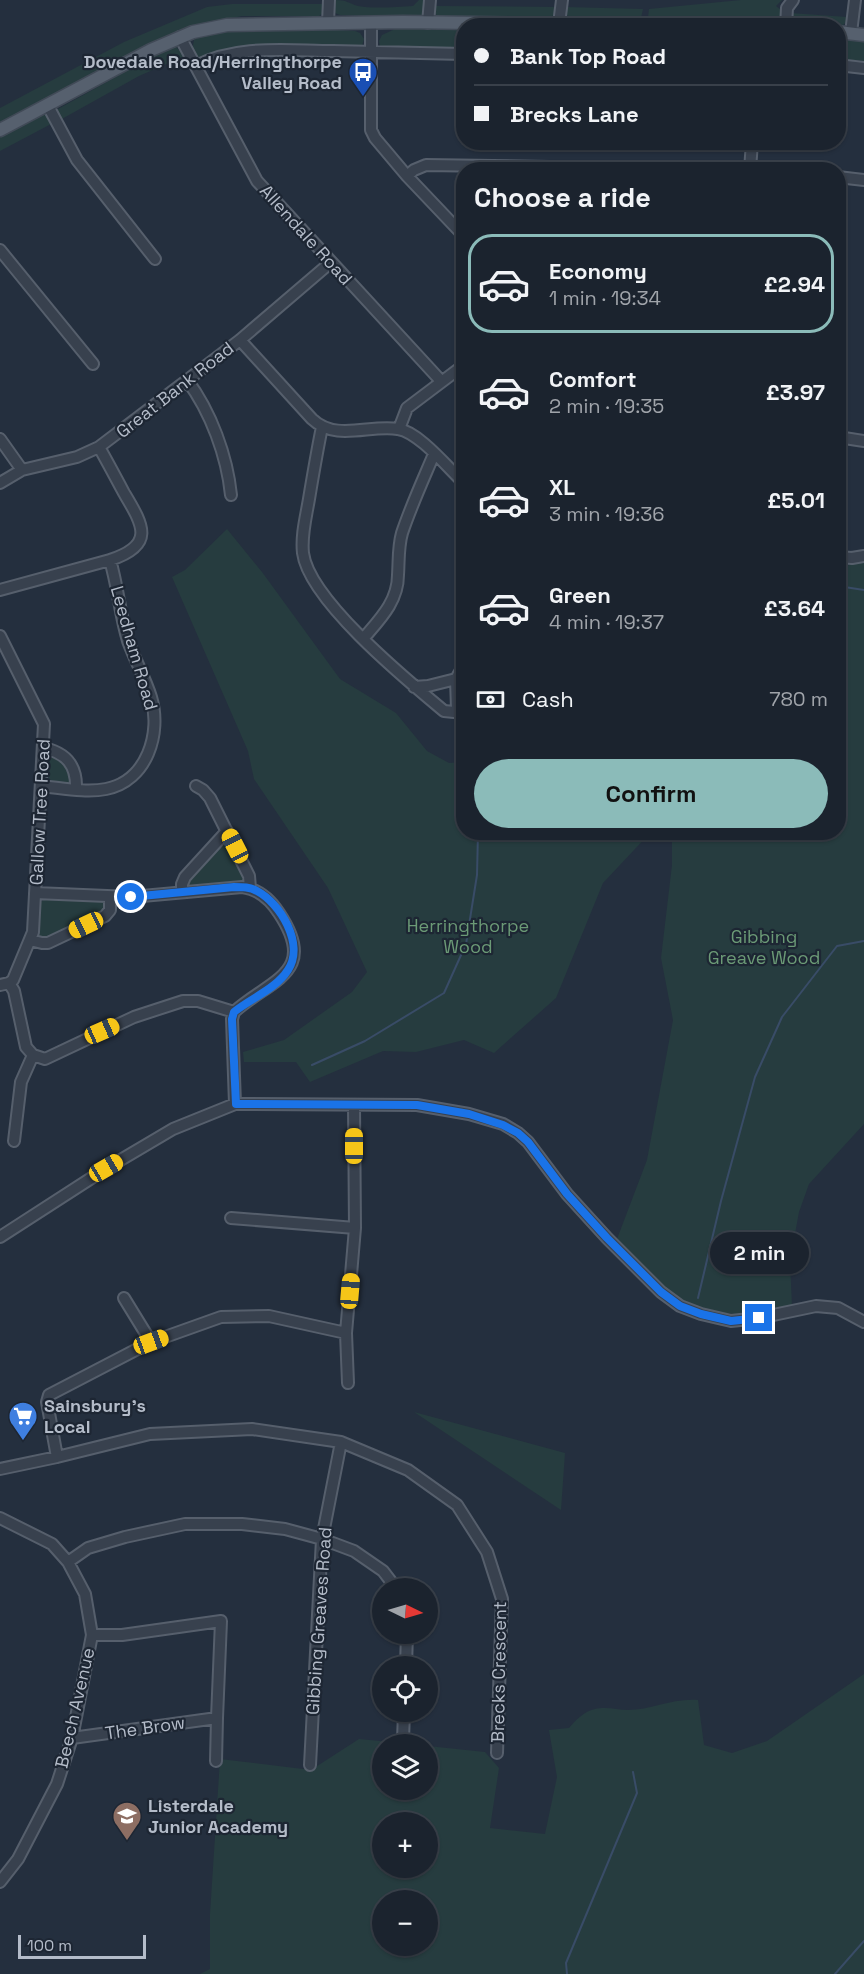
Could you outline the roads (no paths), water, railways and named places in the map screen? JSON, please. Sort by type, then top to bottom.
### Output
[{"type":"main road","points":[[0,130],[151,50],[208,28],[227,25],[328,23],[456,23]]},
{"type":"main road","points":[[846,33],[864,35]]},
{"type":"street","points":[[328,0],[328,23]]},
{"type":"street","points":[[428,23],[430,0]]},
{"type":"street","points":[[560,18],[562,0]]},
{"type":"street","points":[[786,18],[787,8],[793,0]]},
{"type":"street","points":[[846,27],[855,0]]},
{"type":"street","points":[[371,23],[371,130],[407,176],[456,228]]},
{"type":"street","name":"Allendale Road","points":[[180,37],[257,182],[441,381]]},
{"type":"street","points":[[196,66],[215,58],[270,50],[456,54]]},
{"type":"street","points":[[846,66],[864,68]]},
{"type":"street","points":[[48,106],[77,160],[154,259]]},
{"type":"street","points":[[407,176],[426,165],[456,165]]},
{"type":"street","points":[[846,178],[864,180]]},
{"type":"street","points":[[0,249],[93,364]]},
{"type":"street","name":"Great Bank Road","points":[[0,483],[22,470],[77,457],[99,447],[240,340],[330,263]]},
{"type":"street","points":[[240,340],[322,427],[339,431],[399,429],[410,434],[456,475]]},
{"type":"street","points":[[399,429],[407,408],[456,371]]},
{"type":"street","points":[[187,380],[199,397],[218,443],[227,470],[231,495]]},
{"type":"street","points":[[322,427],[304,530],[304,555],[307,567],[320,588],[363,639],[414,687],[444,711],[454,712],[456,708]]},
{"type":"street","points":[[846,438],[864,441]]},
{"type":"street","points":[[0,439],[22,470]]},
{"type":"street","name":"Leedham Road","points":[[41,786],[108,789],[129,779],[144,762],[153,736],[154,711],[151,696],[129,642],[110,560],[123,556],[135,548],[142,529],[140,521],[99,447]]},
{"type":"street","points":[[363,639],[387,611],[394,596],[398,576],[398,550],[402,534],[434,454]]},
{"type":"street","points":[[846,558],[864,556]]},
{"type":"street","points":[[0,590],[110,560]]},
{"type":"street","name":"Gallow Tree Road","points":[[0,636],[44,724],[33,932],[13,980],[5,984]]},
{"type":"street","points":[[414,687],[456,679]]},
{"type":"street","points":[[44,748],[59,753],[73,766],[77,778],[76,789]]},
{"type":"street","points":[[196,786],[207,793],[249,876],[250,888]]},
{"type":"street","points":[[182,892],[185,877],[227,831]]},
{"type":"street","points":[[35,893],[110,898],[234,887],[250,888],[272,903],[293,939],[294,950],[292,960],[283,976],[234,1012],[232,1019],[236,1104]]},
{"type":"street","points":[[30,940],[48,943],[105,916],[110,910],[110,898]]},
{"type":"street","points":[[5,984],[14,991],[26,1047],[39,1058],[51,1058],[134,1017],[183,1001],[198,1001],[234,1012]]},
{"type":"street","points":[[14,1141],[21,1082],[33,1055]]},
{"type":"street","points":[[0,1237],[106,1168],[173,1129],[236,1104],[417,1105],[486,1118],[518,1133],[535,1151],[567,1194],[607,1238],[661,1292],[680,1306],[731,1321],[759,1318],[816,1306],[838,1308],[864,1322]]},
{"type":"street","points":[[348,1383],[346,1333],[355,1228],[354,1105]]},
{"type":"street","points":[[16,1128],[28,1130]]},
{"type":"street","points":[[231,1218],[355,1228]]},
{"type":"street","points":[[124,1298],[151,1342]]},
{"type":"street","points":[[57,1457],[47,1402],[49,1395],[151,1342],[221,1317],[269,1316],[346,1333]]},
{"type":"street","name":"Brecks Crescent","points":[[0,1469],[150,1434],[252,1429],[341,1442],[408,1470],[457,1505],[487,1552],[502,1599],[497,1753]]},
{"type":"street","name":"Gibbing Greaves Road","points":[[310,1765],[322,1539],[341,1442]]},
{"type":"street","name":"Beech Avenue","points":[[0,1518],[52,1544],[68,1562],[85,1594],[92,1635],[72,1738],[57,1784],[18,1859],[0,1882]]},
{"type":"street","points":[[68,1562],[88,1548],[125,1537],[185,1524],[242,1524],[285,1529],[322,1539],[354,1551],[383,1571],[388,1578]]},
{"type":"street","points":[[92,1635],[122,1635],[234,1620]]},
{"type":"street","points":[[216,1761],[221,1622]]},
{"type":"street","name":"The Brow","points":[[72,1738],[218,1718]]},
{"type":"street","points":[[0,1870],[18,1859]]},
{"type":"waterway","points":[[846,587],[864,590]]},
{"type":"waterway","points":[[312,1065],[365,1041],[444,993],[466,944],[477,875],[478,840]]},
{"type":"waterway","points":[[698,1298],[721,1201],[755,1077],[782,1017],[837,946],[864,941]]},
{"type":"waterway","points":[[567,1974],[566,1963],[637,1793],[633,1772]]},
{"type":"waterway","points":[[835,1974],[864,1941]]},
{"type":"place","name":"Dovedale Road/Herringthorpe Valley Road","points":[[363,98]]},
{"type":"place","name":"Sainsbury's Local","points":[[23,1442]]},
{"type":"place","name":"Listerdale Junior Academy","points":[[127,1842]]},
{"type":"park label","name":"Herringthorpe Wood","points":[[468,936]]},
{"type":"park label","name":"Gibbing Greave Wood","points":[[764,947]]}]
